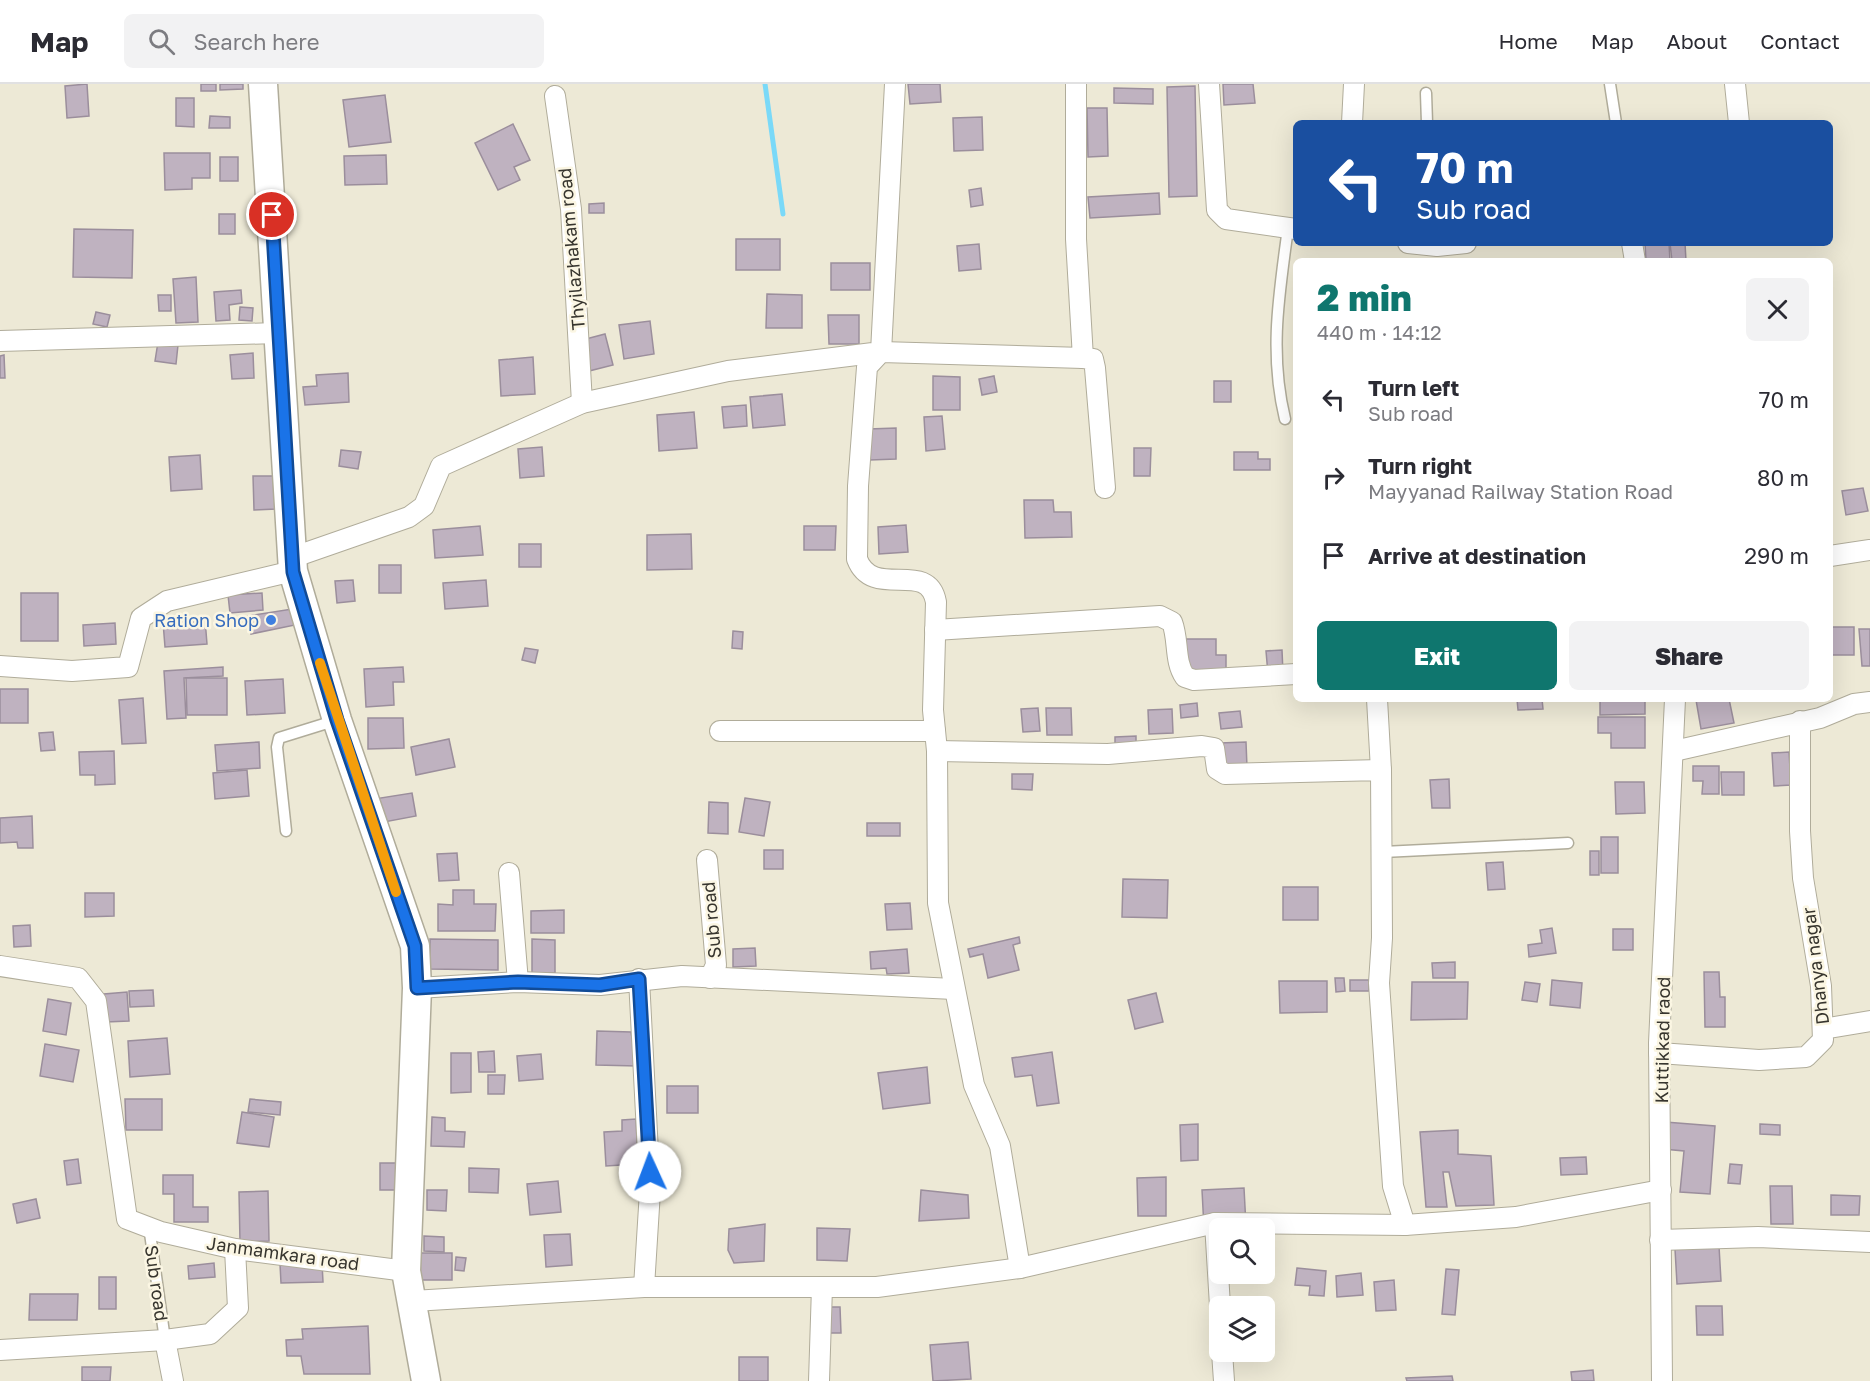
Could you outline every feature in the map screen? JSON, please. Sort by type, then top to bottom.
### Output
[{"type":"main road","points":[[263,84],[277,333],[294,564],[337,720],[415,946],[417,988],[406,1271],[426,1381]]},
{"type":"street","points":[[895,84],[881,352],[867,367],[858,486],[857,559],[861,569],[868,577],[926,582],[934,590],[938,903],[974,1085],[1000,1146],[1020,1268]]},
{"type":"street","points":[[1076,84],[1076,238],[1083,358]]},
{"type":"street","points":[[1209,84],[1217,210],[1226,219],[1292,228]]},
{"type":"street","points":[[1352,120],[1354,84]]},
{"type":"street","points":[[1735,84],[1738,120]]},
{"type":"street","name":"Thyilazhakam road","points":[[555,96],[571,209],[582,403]]},
{"type":"street","points":[[0,340],[277,333]]},
{"type":"street","points":[[0,666],[72,671],[128,667],[141,618],[166,601],[294,564],[409,517],[424,507],[441,466],[582,403],[728,371],[881,352],[1093,359],[1105,488]]},
{"type":"street","points":[[1833,556],[1870,550]]},
{"type":"street","points":[[935,630],[1160,616],[1172,622],[1176,633],[1179,668],[1185,677],[1194,680],[1293,674]]},
{"type":"street","points":[[1377,702],[1383,852],[1382,938],[1378,983],[1393,1186],[1405,1225]]},
{"type":"street","name":"Kuttikkad raod","points":[[1662,1381],[1659,1053],[1676,702]]},
{"type":"street","points":[[1674,751],[1870,702]]},
{"type":"street","name":"Dhanya nagar","points":[[1659,1053],[1760,1060],[1806,1057],[1823,1040],[1821,986],[1803,878],[1800,831],[1800,721]]},
{"type":"street","points":[[720,731],[935,731]]},
{"type":"street","points":[[937,751],[1108,754],[1202,746],[1214,748],[1217,769],[1225,774],[1381,770]]},
{"type":"street","name":"Sub road","points":[[706,860],[716,965],[710,978]]},
{"type":"street","points":[[509,873],[518,982]]},
{"type":"street","name":"Janmamkara road","points":[[0,966],[78,978],[96,1001],[127,1219],[155,1229],[235,1249],[406,1271]]},
{"type":"street","points":[[417,988],[518,982],[600,985],[639,979],[710,978],[954,989]]},
{"type":"street","points":[[639,979],[650,1191],[644,1287]]},
{"type":"street","points":[[1823,1029],[1870,1021]]},
{"type":"street","points":[[1275,1224],[1405,1225],[1516,1217],[1661,1190]]},
{"type":"street","points":[[413,1301],[644,1287],[877,1287],[1020,1268],[1209,1224]]},
{"type":"street","points":[[1660,1240],[1758,1237],[1870,1242]]},
{"type":"street","points":[[0,1350],[165,1340],[210,1334],[238,1308],[235,1249]]},
{"type":"street","points":[[819,1381],[822,1287]]},
{"type":"street","points":[[165,1340],[173,1381]]},
{"type":"street","points":[[1223,1362],[1224,1381]]},
{"type":"lane","points":[[1610,84],[1616,120]]},
{"type":"lane","points":[[1426,93],[1427,120]]},
{"type":"lane","points":[[1285,419],[1276,384],[1275,326],[1292,228]]},
{"type":"lane","points":[[286,831],[277,747],[279,738],[337,720]]},
{"type":"lane","points":[[1383,852],[1568,843]]},
{"type":"lane","name":"Sub road","points":[[155,1229],[165,1340]]},
{"type":"building","points":[[87,84],[89,116],[67,118],[65,86]]},
{"type":"building","points":[[201,84],[216,84],[216,91],[201,91]]},
{"type":"building","points":[[220,84],[243,84],[243,89],[220,90]]},
{"type":"building","points":[[908,84],[940,84],[941,102],[910,104]]},
{"type":"building","points":[[1223,84],[1253,84],[1255,103],[1224,105]]},
{"type":"building","points":[[1195,86],[1197,196],[1169,197],[1167,87]]},
{"type":"building","points":[[1114,88],[1153,89],[1153,104],[1114,103]]},
{"type":"building","points":[[385,95],[391,142],[349,147],[343,100]]},
{"type":"building","points":[[176,98],[194,98],[194,127],[176,126]]},
{"type":"building","points":[[1087,108],[1107,108],[1108,156],[1088,157]]},
{"type":"building","points":[[210,116],[230,117],[230,128],[209,128]]},
{"type":"building","points":[[982,117],[983,150],[954,151],[953,118]]},
{"type":"building","points":[[513,124],[530,160],[514,167],[520,180],[498,190],[475,143]]},
{"type":"building","points":[[164,153],[210,153],[210,178],[192,178],[192,189],[165,190]]},
{"type":"building","points":[[386,155],[387,184],[345,185],[344,156]]},
{"type":"building","points":[[220,157],[238,157],[238,181],[220,181]]},
{"type":"building","points":[[981,188],[983,205],[971,207],[969,190]]},
{"type":"building","points":[[1159,193],[1160,214],[1090,218],[1088,197]]},
{"type":"building","points":[[604,203],[604,213],[589,213],[589,204]]},
{"type":"building","points":[[219,214],[235,214],[235,234],[219,234]]},
{"type":"building","points":[[74,229],[133,230],[132,278],[73,277]]},
{"type":"building","points":[[736,239],[780,239],[780,270],[736,270]]},
{"type":"building","points":[[979,244],[981,269],[959,271],[957,246]]},
{"type":"building","points":[[1645,246],[1669,246],[1670,258],[1646,258]]},
{"type":"building","points":[[1670,246],[1685,246],[1686,258],[1672,258]]},
{"type":"building","points":[[831,263],[870,263],[870,290],[831,290]]},
{"type":"building","points":[[196,277],[198,322],[176,323],[173,279]]},
{"type":"building","points":[[241,290],[242,303],[229,305],[230,320],[216,321],[214,292]]},
{"type":"building","points":[[767,294],[802,295],[802,328],[766,328]]},
{"type":"building","points":[[158,295],[171,295],[171,311],[159,311]]},
{"type":"building","points":[[240,307],[253,308],[252,321],[239,320]]},
{"type":"building","points":[[96,312],[110,315],[107,327],[93,324]]},
{"type":"building","points":[[828,315],[859,315],[859,344],[829,344]]},
{"type":"building","points":[[650,321],[654,354],[624,359],[619,325]]},
{"type":"building","points":[[605,334],[613,365],[589,371],[582,340]]},
{"type":"building","points":[[158,342],[178,345],[176,364],[155,361]]},
{"type":"building","points":[[253,353],[254,378],[232,379],[230,355]]},
{"type":"building","points":[[4,355],[5,378],[0,378],[0,356]]},
{"type":"building","points":[[533,357],[535,394],[501,396],[499,360]]},
{"type":"building","points":[[348,373],[349,402],[305,405],[303,387],[317,386],[316,375]]},
{"type":"building","points":[[933,376],[960,377],[960,410],[933,410]]},
{"type":"building","points":[[994,376],[997,392],[982,395],[979,379]]},
{"type":"building","points":[[1214,381],[1231,381],[1231,402],[1214,402]]},
{"type":"building","points":[[782,394],[785,425],[753,428],[750,397]]},
{"type":"building","points":[[746,405],[747,426],[724,428],[722,407]]},
{"type":"building","points":[[694,412],[697,448],[659,451],[657,415]]},
{"type":"building","points":[[942,416],[945,449],[926,451],[924,417]]},
{"type":"building","points":[[896,428],[896,459],[870,460],[869,429]]},
{"type":"building","points":[[542,447],[544,476],[520,478],[518,449]]},
{"type":"building","points":[[1134,448],[1151,448],[1150,476],[1134,476]]},
{"type":"building","points":[[341,450],[361,452],[358,469],[339,466]]},
{"type":"building","points":[[1234,452],[1258,452],[1258,459],[1270,459],[1270,470],[1234,470]]},
{"type":"building","points":[[200,455],[202,489],[171,491],[169,457]]},
{"type":"building","points":[[253,476],[275,476],[276,509],[254,510]]},
{"type":"building","points":[[1863,488],[1868,511],[1846,515],[1842,491]]},
{"type":"building","points":[[1024,500],[1053,500],[1054,512],[1071,512],[1072,537],[1025,538]]},
{"type":"building","points":[[906,525],[908,552],[879,554],[878,527]]},
{"type":"building","points":[[480,526],[483,555],[435,558],[433,530]]},
{"type":"building","points":[[804,526],[836,526],[835,550],[804,550]]},
{"type":"building","points":[[691,534],[692,569],[647,570],[647,535]]},
{"type":"building","points":[[519,544],[541,544],[541,567],[519,567]]},
{"type":"building","points":[[379,565],[401,565],[401,593],[379,593]]},
{"type":"building","points":[[353,580],[355,601],[337,603],[335,581]]},
{"type":"building","points":[[486,580],[488,606],[445,609],[443,583]]},
{"type":"building","points":[[21,593],[58,593],[58,641],[21,641]]},
{"type":"building","points":[[262,593],[263,610],[230,613],[228,595]]},
{"type":"building","name":"Ration Shop","points":[[292,609],[295,625],[251,634],[248,616]]},
{"type":"building","points":[[205,619],[207,644],[165,647],[163,622]]},
{"type":"building","points":[[115,623],[116,644],[84,646],[83,625]]},
{"type":"building","points":[[1833,627],[1854,627],[1854,655],[1833,655]]},
{"type":"building","points":[[1859,629],[1870,629],[1870,666],[1862,666]]},
{"type":"building","points":[[733,631],[743,632],[742,649],[732,648]]},
{"type":"building","points":[[1180,639],[1216,639],[1216,655],[1226,655],[1226,672],[1180,671]]},
{"type":"building","points":[[525,648],[538,650],[535,663],[522,660]]},
{"type":"building","points":[[1282,650],[1283,673],[1268,674],[1266,651]]},
{"type":"building","points":[[223,667],[223,676],[184,678],[186,718],[167,719],[164,671]]},
{"type":"building","points":[[403,667],[404,682],[393,682],[394,705],[366,707],[364,669]]},
{"type":"building","points":[[186,678],[227,678],[227,715],[187,715]]},
{"type":"building","points":[[283,679],[285,713],[247,715],[245,681]]},
{"type":"building","points":[[0,689],[28,689],[28,723],[0,723]]},
{"type":"building","points":[[143,698],[146,743],[122,744],[119,700]]},
{"type":"building","points":[[1517,702],[1542,702],[1543,709],[1518,710]]},
{"type":"building","points":[[1600,702],[1645,702],[1645,714],[1600,715]]},
{"type":"building","points":[[1696,702],[1730,702],[1734,723],[1701,729]]},
{"type":"building","points":[[1197,703],[1198,716],[1181,718],[1180,705]]},
{"type":"building","points":[[1038,708],[1040,731],[1023,732],[1021,709]]},
{"type":"building","points":[[1046,708],[1071,708],[1072,735],[1047,735]]},
{"type":"building","points":[[1172,709],[1173,733],[1149,734],[1148,710]]},
{"type":"building","points":[[1240,711],[1242,727],[1221,729],[1219,713]]},
{"type":"building","points":[[1598,717],[1645,717],[1645,748],[1611,748],[1611,733],[1598,733]]},
{"type":"building","points":[[368,718],[403,718],[404,748],[368,749]]},
{"type":"building","points":[[53,732],[55,750],[41,751],[39,733]]},
{"type":"building","points":[[1136,736],[1136,745],[1115,746],[1115,737]]},
{"type":"building","points":[[449,739],[455,767],[416,775],[411,747]]},
{"type":"building","points":[[259,742],[260,768],[217,771],[215,745]]},
{"type":"building","points":[[1246,742],[1247,767],[1221,769],[1220,743]]},
{"type":"building","points":[[114,751],[115,784],[95,785],[95,775],[80,775],[79,752]]},
{"type":"building","points":[[1789,752],[1791,785],[1774,786],[1772,753]]},
{"type":"building","points":[[1693,766],[1719,766],[1719,794],[1702,794],[1703,781],[1693,781]]},
{"type":"building","points":[[247,770],[249,796],[215,799],[213,773]]},
{"type":"building","points":[[1721,772],[1744,772],[1744,795],[1722,795]]},
{"type":"building","points":[[1012,774],[1033,774],[1032,790],[1012,789]]},
{"type":"building","points":[[1449,779],[1450,808],[1432,808],[1430,780]]},
{"type":"building","points":[[1615,782],[1644,782],[1645,813],[1616,814]]},
{"type":"building","points":[[412,793],[416,816],[379,823],[374,799]]},
{"type":"building","points":[[745,798],[770,802],[764,836],[739,832]]},
{"type":"building","points":[[709,802],[728,803],[728,834],[708,833]]},
{"type":"building","points":[[32,816],[33,848],[18,848],[17,842],[0,843],[0,818]]},
{"type":"building","points":[[867,823],[900,823],[900,836],[867,836]]},
{"type":"building","points":[[1601,837],[1618,837],[1618,873],[1601,873]]},
{"type":"building","points":[[764,850],[783,850],[783,869],[764,869]]},
{"type":"building","points":[[1590,851],[1599,851],[1599,875],[1590,875]]},
{"type":"building","points":[[457,853],[459,880],[439,881],[437,854]]},
{"type":"building","points":[[1503,862],[1505,889],[1488,890],[1486,863]]},
{"type":"building","points":[[1123,879],[1168,880],[1167,918],[1122,917]]},
{"type":"building","points":[[1283,887],[1318,887],[1318,920],[1283,920]]},
{"type":"building","points":[[453,890],[474,890],[474,904],[496,904],[495,931],[438,931],[438,904],[453,905]]},
{"type":"building","points":[[85,893],[114,893],[114,916],[85,917]]},
{"type":"building","points":[[910,903],[912,929],[887,930],[885,904]]},
{"type":"building","points":[[564,910],[564,933],[531,933],[531,911]]},
{"type":"building","points":[[30,925],[31,946],[14,947],[13,926]]},
{"type":"building","points":[[1552,928],[1556,953],[1529,957],[1528,945],[1542,943],[1540,930]]},
{"type":"building","points":[[1613,929],[1633,929],[1633,950],[1613,950]]},
{"type":"building","points":[[1019,937],[1020,943],[1013,945],[1019,970],[988,978],[983,954],[970,957],[968,949]]},
{"type":"building","points":[[430,939],[498,940],[498,970],[430,969]]},
{"type":"building","points":[[532,939],[555,940],[555,973],[532,973]]},
{"type":"building","points":[[755,948],[756,966],[733,967],[733,949]]},
{"type":"building","points":[[907,949],[909,973],[887,974],[886,968],[871,969],[870,952]]},
{"type":"building","points":[[1455,962],[1455,978],[1433,978],[1432,963]]},
{"type":"building","points":[[1704,972],[1719,972],[1720,997],[1725,997],[1725,1027],[1705,1027]]},
{"type":"building","points":[[1335,978],[1344,978],[1345,991],[1336,992]]},
{"type":"building","points":[[1350,980],[1369,980],[1369,991],[1350,991]]},
{"type":"building","points":[[1552,980],[1582,983],[1580,1008],[1550,1005]]},
{"type":"building","points":[[1279,981],[1327,981],[1327,1012],[1280,1013]]},
{"type":"building","points":[[1412,982],[1468,982],[1467,1019],[1411,1020]]},
{"type":"building","points":[[1525,982],[1540,984],[1537,1002],[1522,1000]]},
{"type":"building","points":[[153,990],[154,1006],[130,1007],[129,991]]},
{"type":"building","points":[[127,992],[129,1021],[106,1022],[104,994]]},
{"type":"building","points":[[1156,993],[1163,1022],[1135,1029],[1128,1000]]},
{"type":"building","points":[[48,999],[71,1003],[66,1035],[43,1031]]},
{"type":"building","points":[[597,1031],[631,1032],[637,1066],[596,1065]]},
{"type":"building","points":[[167,1038],[170,1074],[130,1077],[128,1041]]},
{"type":"building","points":[[45,1044],[79,1050],[73,1082],[40,1076]]},
{"type":"building","points":[[494,1051],[495,1072],[479,1072],[478,1052]]},
{"type":"building","points":[[1052,1052],[1059,1103],[1037,1106],[1032,1075],[1015,1077],[1012,1058]]},
{"type":"building","points":[[451,1053],[471,1053],[471,1092],[451,1093]]},
{"type":"building","points":[[541,1054],[543,1079],[519,1081],[517,1056]]},
{"type":"building","points":[[927,1067],[930,1103],[883,1109],[878,1073]]},
{"type":"building","points":[[488,1075],[505,1075],[504,1094],[488,1094]]},
{"type":"building","points":[[667,1086],[698,1086],[698,1113],[667,1113]]},
{"type":"building","points":[[125,1099],[162,1099],[162,1130],[126,1130]]},
{"type":"building","points":[[250,1099],[281,1102],[280,1115],[248,1112]]},
{"type":"building","points":[[242,1112],[274,1117],[269,1147],[237,1143]]},
{"type":"building","points":[[432,1117],[445,1118],[445,1131],[465,1132],[464,1147],[431,1146]]},
{"type":"building","points":[[636,1119],[638,1164],[606,1166],[604,1132],[622,1131],[622,1120]]},
{"type":"building","points":[[1665,1122],[1715,1126],[1710,1194],[1680,1192],[1684,1151],[1663,1149]]},
{"type":"building","points":[[1198,1124],[1198,1160],[1181,1161],[1180,1125]]},
{"type":"building","points":[[1760,1124],[1780,1125],[1780,1135],[1760,1134]]},
{"type":"building","points":[[1458,1130],[1458,1154],[1491,1156],[1494,1205],[1456,1206],[1449,1172],[1443,1172],[1447,1207],[1426,1207],[1420,1132]]},
{"type":"building","points":[[1586,1157],[1587,1174],[1561,1175],[1560,1158]]},
{"type":"building","points":[[78,1159],[81,1183],[67,1185],[64,1161]]},
{"type":"building","points":[[380,1163],[400,1163],[400,1190],[380,1190]]},
{"type":"building","points":[[1730,1164],[1742,1165],[1740,1184],[1728,1183]]},
{"type":"building","points":[[469,1168],[499,1169],[498,1193],[469,1192]]},
{"type":"building","points":[[163,1175],[193,1175],[193,1207],[208,1207],[208,1222],[174,1222],[174,1194],[163,1194]]},
{"type":"building","points":[[1166,1177],[1166,1216],[1138,1216],[1137,1178]]},
{"type":"building","points":[[558,1181],[561,1212],[530,1215],[527,1184]]},
{"type":"building","points":[[1770,1186],[1792,1186],[1793,1224],[1771,1224]]},
{"type":"building","points":[[1244,1188],[1246,1218],[1209,1218],[1209,1228],[1204,1228],[1202,1190]]},
{"type":"building","points":[[427,1190],[447,1190],[446,1211],[427,1210]]},
{"type":"building","points":[[921,1190],[968,1195],[969,1218],[919,1221]]},
{"type":"building","points":[[268,1191],[269,1241],[240,1242],[239,1192]]},
{"type":"building","points":[[1831,1195],[1860,1196],[1859,1215],[1831,1215]]},
{"type":"building","points":[[36,1199],[40,1218],[17,1223],[13,1204]]},
{"type":"building","points":[[765,1224],[764,1261],[734,1263],[728,1250],[729,1229]]},
{"type":"building","points":[[817,1228],[850,1229],[847,1261],[817,1260]]},
{"type":"building","points":[[570,1234],[572,1265],[546,1267],[544,1235]]},
{"type":"building","points":[[424,1236],[444,1237],[444,1252],[424,1251]]},
{"type":"building","points":[[1719,1246],[1721,1281],[1677,1284],[1675,1249]]},
{"type":"building","points":[[419,1253],[452,1253],[452,1280],[419,1280]]},
{"type":"building","points":[[456,1257],[466,1258],[464,1271],[455,1270]]},
{"type":"building","points":[[214,1263],[215,1277],[189,1279],[188,1266]]},
{"type":"building","points":[[322,1263],[323,1282],[281,1283],[280,1264]]},
{"type":"building","points":[[1297,1268],[1326,1271],[1324,1296],[1309,1295],[1310,1286],[1295,1285]]},
{"type":"building","points":[[1446,1269],[1459,1270],[1455,1315],[1442,1314]]},
{"type":"building","points":[[1361,1273],[1363,1295],[1337,1297],[1336,1276]]},
{"type":"building","points":[[99,1277],[116,1277],[116,1309],[99,1309]]},
{"type":"building","points":[[1394,1280],[1396,1310],[1376,1311],[1374,1282]]},
{"type":"building","points":[[30,1294],[78,1294],[77,1320],[29,1320]]},
{"type":"building","points":[[1696,1306],[1722,1306],[1723,1335],[1697,1335]]},
{"type":"building","points":[[816,1307],[840,1307],[841,1333],[817,1333]]},
{"type":"building","points":[[368,1326],[370,1374],[304,1374],[301,1356],[287,1356],[286,1340],[303,1339],[302,1329]]},
{"type":"building","points":[[968,1342],[971,1379],[933,1381],[930,1345]]},
{"type":"building","points":[[739,1357],[768,1357],[768,1381],[739,1381]]},
{"type":"building","points":[[82,1367],[111,1367],[110,1381],[82,1381]]},
{"type":"building","points":[[1593,1370],[1594,1381],[1572,1381],[1571,1372]]},
{"type":"building","points":[[1452,1376],[1453,1381],[1407,1381],[1406,1378]]},
{"type":"waterway","points":[[765,84],[783,214]]},
{"type":"slow traffic","points":[[320,663],[337,720],[396,892]]},
{"type":"place","name":"Ration Shop","points":[[271,620]]},
{"type":"route","points":[[272,215],[277,333],[294,557],[293,572],[337,720],[415,946],[417,988],[518,982],[600,985],[639,979],[644,1033],[650,1172]]}]
